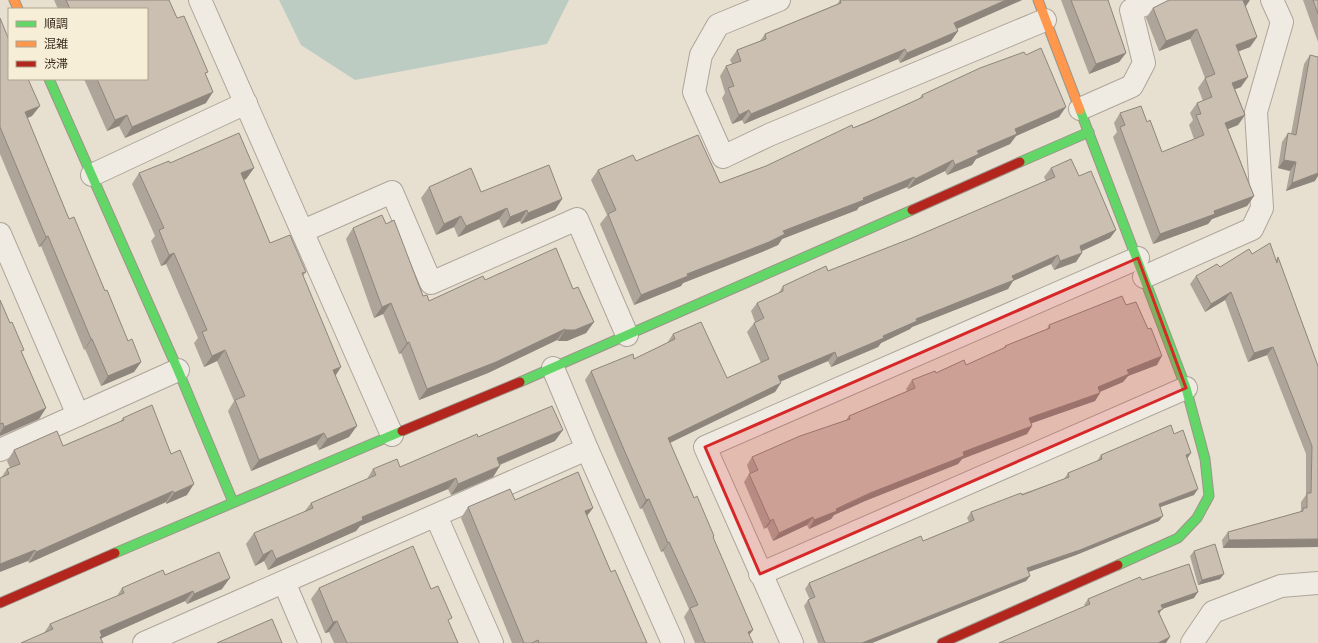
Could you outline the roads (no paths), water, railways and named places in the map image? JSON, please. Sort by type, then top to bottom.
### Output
[{"type":"street","points":[[200,0],[392,435]]},
{"type":"street","points":[[779,0],[718,25],[701,55],[694,92],[723,157],[776,132],[1045,20]]},
{"type":"street","points":[[942,643],[1178,538],[1197,518],[1210,496],[1205,459],[1186,388],[1038,0]]},
{"type":"street","points":[[1080,109],[1132,86],[1144,63],[1131,10],[1157,0]]},
{"type":"street","points":[[792,643],[760,574],[705,447],[1141,268],[1252,229],[1262,208],[1256,112],[1282,22],[1272,0]]},
{"type":"street","points":[[49,80],[178,370],[233,502]]},
{"type":"street","points":[[92,175],[246,103]]},
{"type":"street","points":[[0,604],[233,502],[554,368],[1089,132]]},
{"type":"street","points":[[303,231],[392,192],[431,283],[577,219],[627,335]]},
{"type":"street","points":[[0,234],[78,415]]},
{"type":"street","points":[[554,368],[587,450],[672,643]]},
{"type":"street","points":[[0,450],[178,370]]},
{"type":"street","points":[[760,574],[1186,388]]},
{"type":"street","points":[[144,643],[587,450]]},
{"type":"street","points":[[436,516],[492,643]]},
{"type":"street","points":[[284,582],[310,643]]},
{"type":"street","points":[[1192,643],[1213,612],[1281,586],[1318,583]]}]
